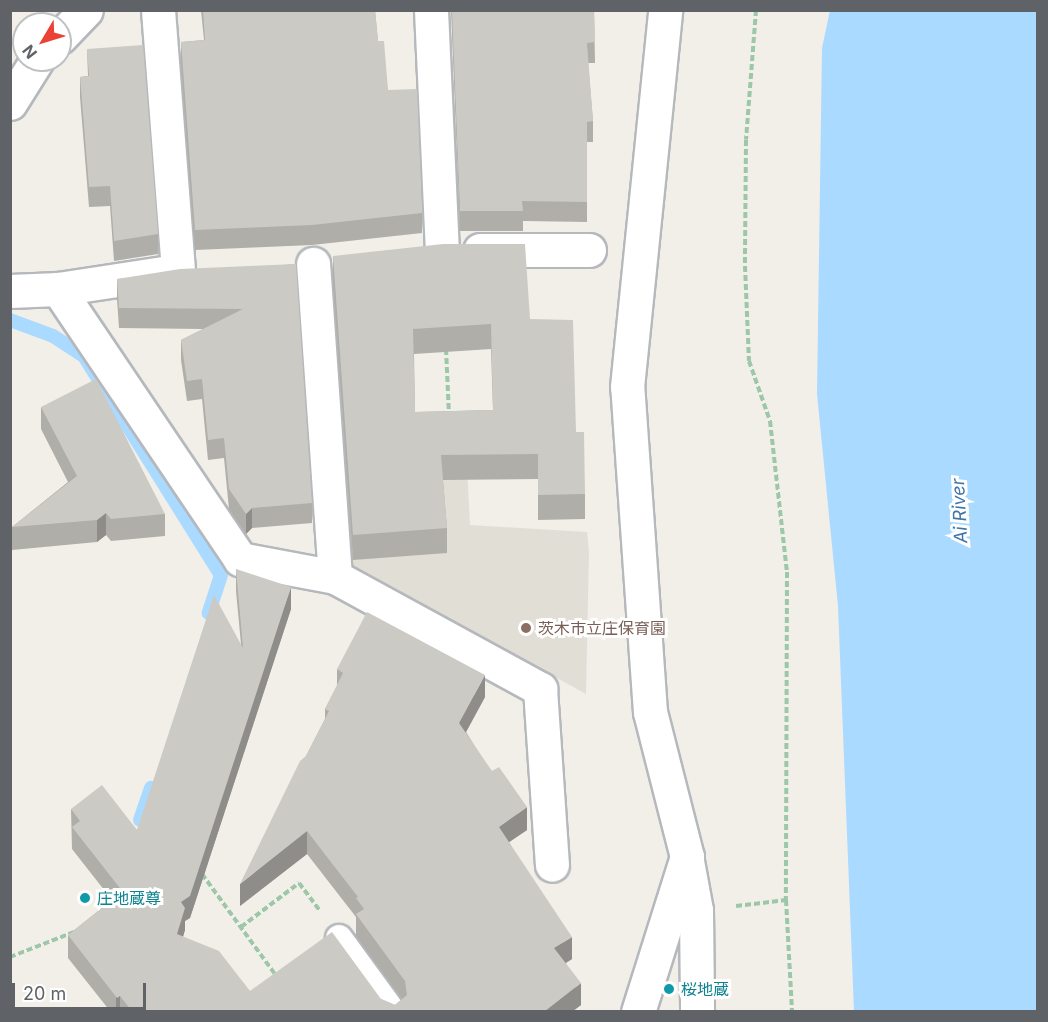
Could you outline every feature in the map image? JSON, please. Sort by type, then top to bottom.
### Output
[{"type":"street","points":[[72,25],[86,10]]},
{"type":"street","points":[[158,10],[178,270]]},
{"type":"street","points":[[431,10],[442,250]]},
{"type":"street","points":[[665,10],[627,387],[650,712],[687,857],[696,910],[697,1011]]},
{"type":"street","points":[[10,103],[30,72]]},
{"type":"street","points":[[406,254],[442,250],[589,250]]},
{"type":"street","points":[[279,265],[348,260]]},
{"type":"street","points":[[313,264],[335,576]]},
{"type":"street","points":[[10,291],[58,289],[178,270],[212,268]]},
{"type":"street","points":[[58,289],[240,559],[335,576],[540,689],[552,865]]},
{"type":"street","points":[[638,1011],[687,857]]},
{"type":"lane","points":[[339,938],[393,1011]]},
{"type":"path","points":[[756,10],[746,140],[745,266],[749,361],[770,421],[788,572],[786,900],[792,1011]]},
{"type":"path","points":[[446,341],[450,421]]},
{"type":"path","points":[[200,872],[281,982]]},
{"type":"path","points":[[241,927],[299,883],[339,938]]},
{"type":"path","points":[[696,910],[786,900]]},
{"type":"path","points":[[10,957],[74,932],[83,925]]},
{"type":"shaded area","name":"茨木市立庄保育園","points":[[466,446],[470,525],[587,532],[589,552],[586,694],[345,561],[332,450]]},
{"type":"water","name":"Ai River","points":[[830,10],[1037,11],[1037,1011],[854,1011],[838,606],[817,394],[822,48]]},
{"type":"building","points":[[203,10],[375,10],[378,41],[384,41],[388,90],[417,89],[422,213],[312,225],[195,230],[181,42],[205,40]]},
{"type":"building","points":[[452,10],[594,10],[595,42],[587,43],[593,121],[587,122],[587,202],[522,201],[523,211],[460,211]]},
{"type":"building","points":[[143,45],[158,234],[114,241],[110,186],[89,187],[80,77],[89,76],[87,49]]},
{"type":"building","points":[[443,244],[525,244],[530,319],[573,320],[576,432],[584,432],[585,494],[538,495],[538,454],[441,455],[447,528],[353,535],[333,256]],"holes":[[[491,324],[493,410],[415,412],[413,329]]]},
{"type":"building","points":[[296,264],[312,503],[252,508],[246,514],[229,489],[224,438],[208,440],[202,379],[187,381],[181,340],[243,309],[119,308],[117,279],[180,269]]},
{"type":"building","points":[[96,379],[165,514],[111,519],[106,513],[97,520],[12,527],[77,476],[41,407]]},
{"type":"building","points":[[236,569],[291,587],[190,896],[181,902],[185,908],[177,934],[219,951],[250,991],[332,932],[381,999],[395,1005],[407,995],[405,981],[356,914],[364,909],[356,898],[358,897],[307,831],[240,884],[300,761],[306,756],[329,711],[325,709],[343,673],[337,669],[367,612],[485,675],[459,723],[492,771],[499,767],[527,807],[499,827],[572,937],[554,948],[581,983],[545,1011],[132,1011],[120,996],[117,998],[68,935],[123,892],[72,827],[80,821],[71,809],[102,785],[137,830],[214,595],[243,648]]},
{"type":"waterway","points":[[10,320],[53,336],[84,356],[221,575],[209,613]]},
{"type":"waterway","points":[[140,820],[151,788]]},
{"type":"place","name":"茨木市立庄保育園","points":[[526,628]]},
{"type":"place","name":"庄地蔵尊","points":[[85,898]]},
{"type":"place","name":"桜地蔵","points":[[669,989]]}]
